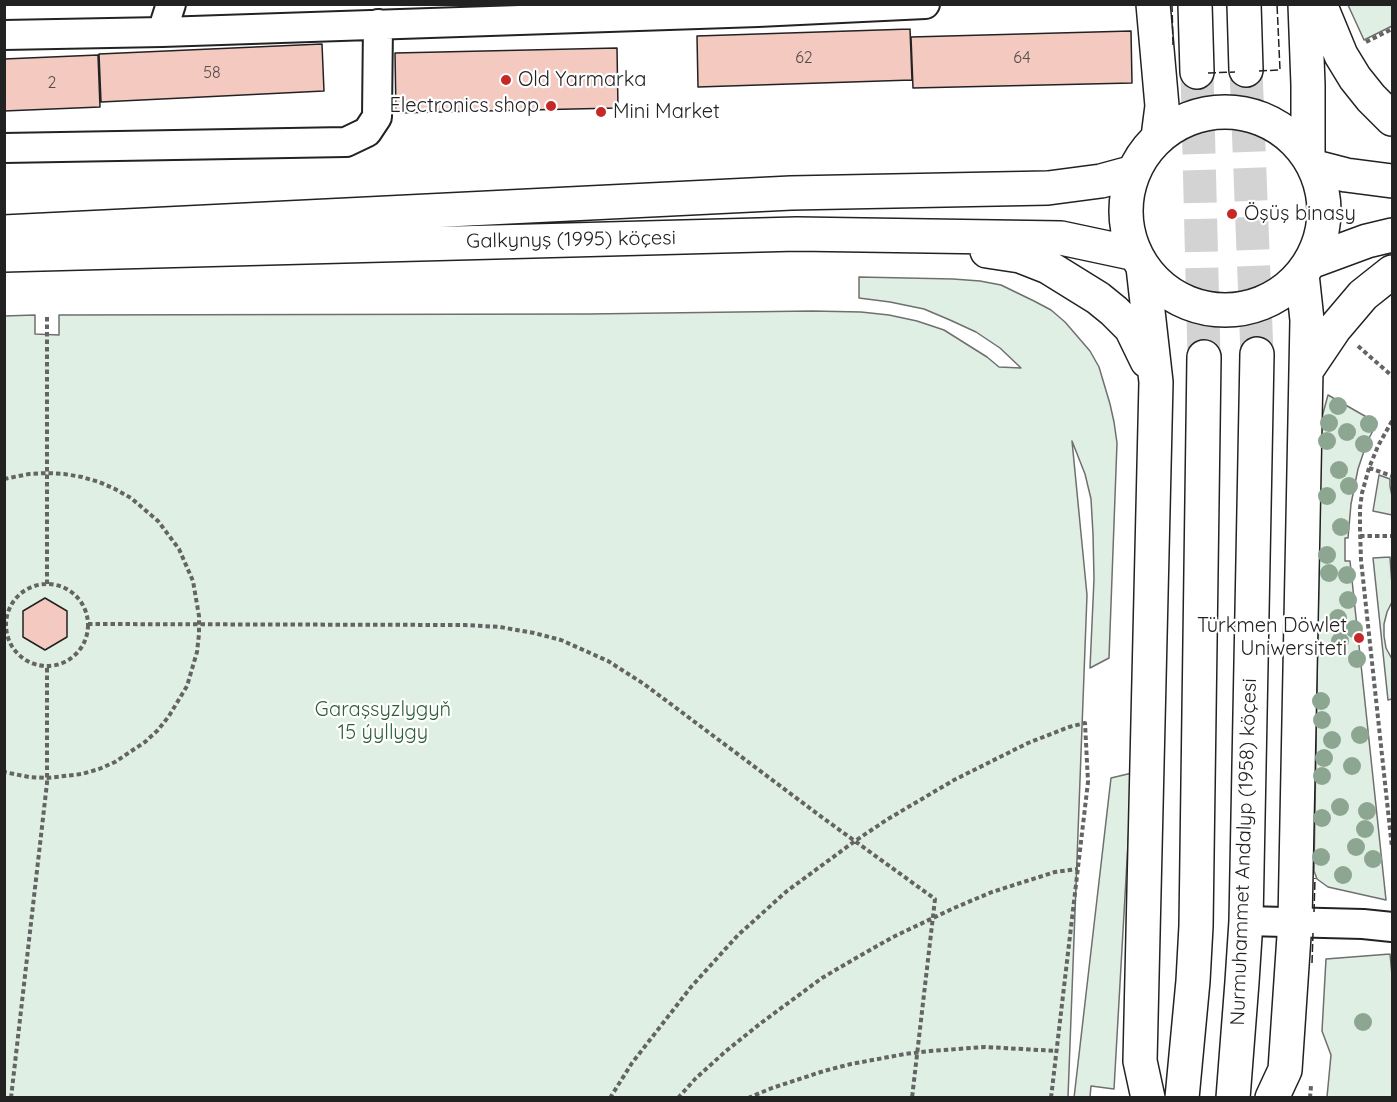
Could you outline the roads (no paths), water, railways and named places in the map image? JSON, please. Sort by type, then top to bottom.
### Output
[{"type":"main road","points":[[1153,4],[1162,106],[1158,137]]},
{"type":"main road","points":[[1195,4],[1197,72]]},
{"type":"main road","points":[[1244,4],[1246,70]]},
{"type":"main road","points":[[1139,260],[1162,288],[1173,296],[1213,310],[1242,309],[1269,300],[1292,284],[1306,268],[1322,236],[1324,194],[1312,161],[1305,4]]},
{"type":"main road","points":[[1320,4],[1341,55],[1355,78],[1392,119]]},
{"type":"main road","points":[[1148,1098],[1140,1061],[1156,382],[1139,260],[1129,234],[1126,213],[1129,185],[1140,159],[1158,137],[1176,125],[1209,112],[1237,112],[1265,119],[1289,134],[1312,161],[1346,175],[1392,181]]},
{"type":"main road","name":"Galkynyş (1995) köçesi","points":[[4,232],[791,193],[1048,188],[1101,181],[1134,172]]},
{"type":"main road","points":[[797,234],[869,249],[986,250],[1020,256],[1048,267],[1098,298],[1131,327],[1156,382]]},
{"type":"main road","name":"Galkynyş (1995) köçesi","points":[[4,255],[797,234],[1061,238],[1139,260]]},
{"type":"main road","points":[[1306,268],[1367,241],[1392,235]]},
{"type":"main road","points":[[1272,1098],[1285,1070],[1294,921],[1307,320],[1306,268]]},
{"type":"main road","points":[[1306,371],[1335,328],[1363,295],[1392,272]]},
{"type":"main road","name":"Nurmuhammet Andalyp (1958) köçesi","points":[[1233,1098],[1246,921],[1257,354]]},
{"type":"main road","points":[[1182,1098],[1196,926],[1204,357]]},
{"type":"street","points":[[162,32],[171,4]]},
{"type":"street","points":[[4,35],[162,32],[758,8],[925,4]]},
{"type":"street","points":[[4,148],[346,142],[367,132],[377,117],[378,24]]},
{"type":"street","points":[[1246,921],[1294,921],[1392,927]]},
{"type":"tunnel","points":[[1246,70],[1257,354]]},
{"type":"tunnel","points":[[1197,72],[1204,357]]},
{"type":"place","name":"Old Yarmarka","points":[[506,80]]},
{"type":"place","name":"Electronics shop","points":[[551,106]]},
{"type":"place","name":"Mini Market","points":[[601,112]]},
{"type":"place","name":"Öşüş binasy","points":[[1232,214]]},
{"type":"place","name":"Türkmen Döwlet Uniwersiteti","points":[[1359,638]]},
{"type":"park label","name":"Garaşsyzlygyň 15 ýyllygy","points":[[383,722]]}]
